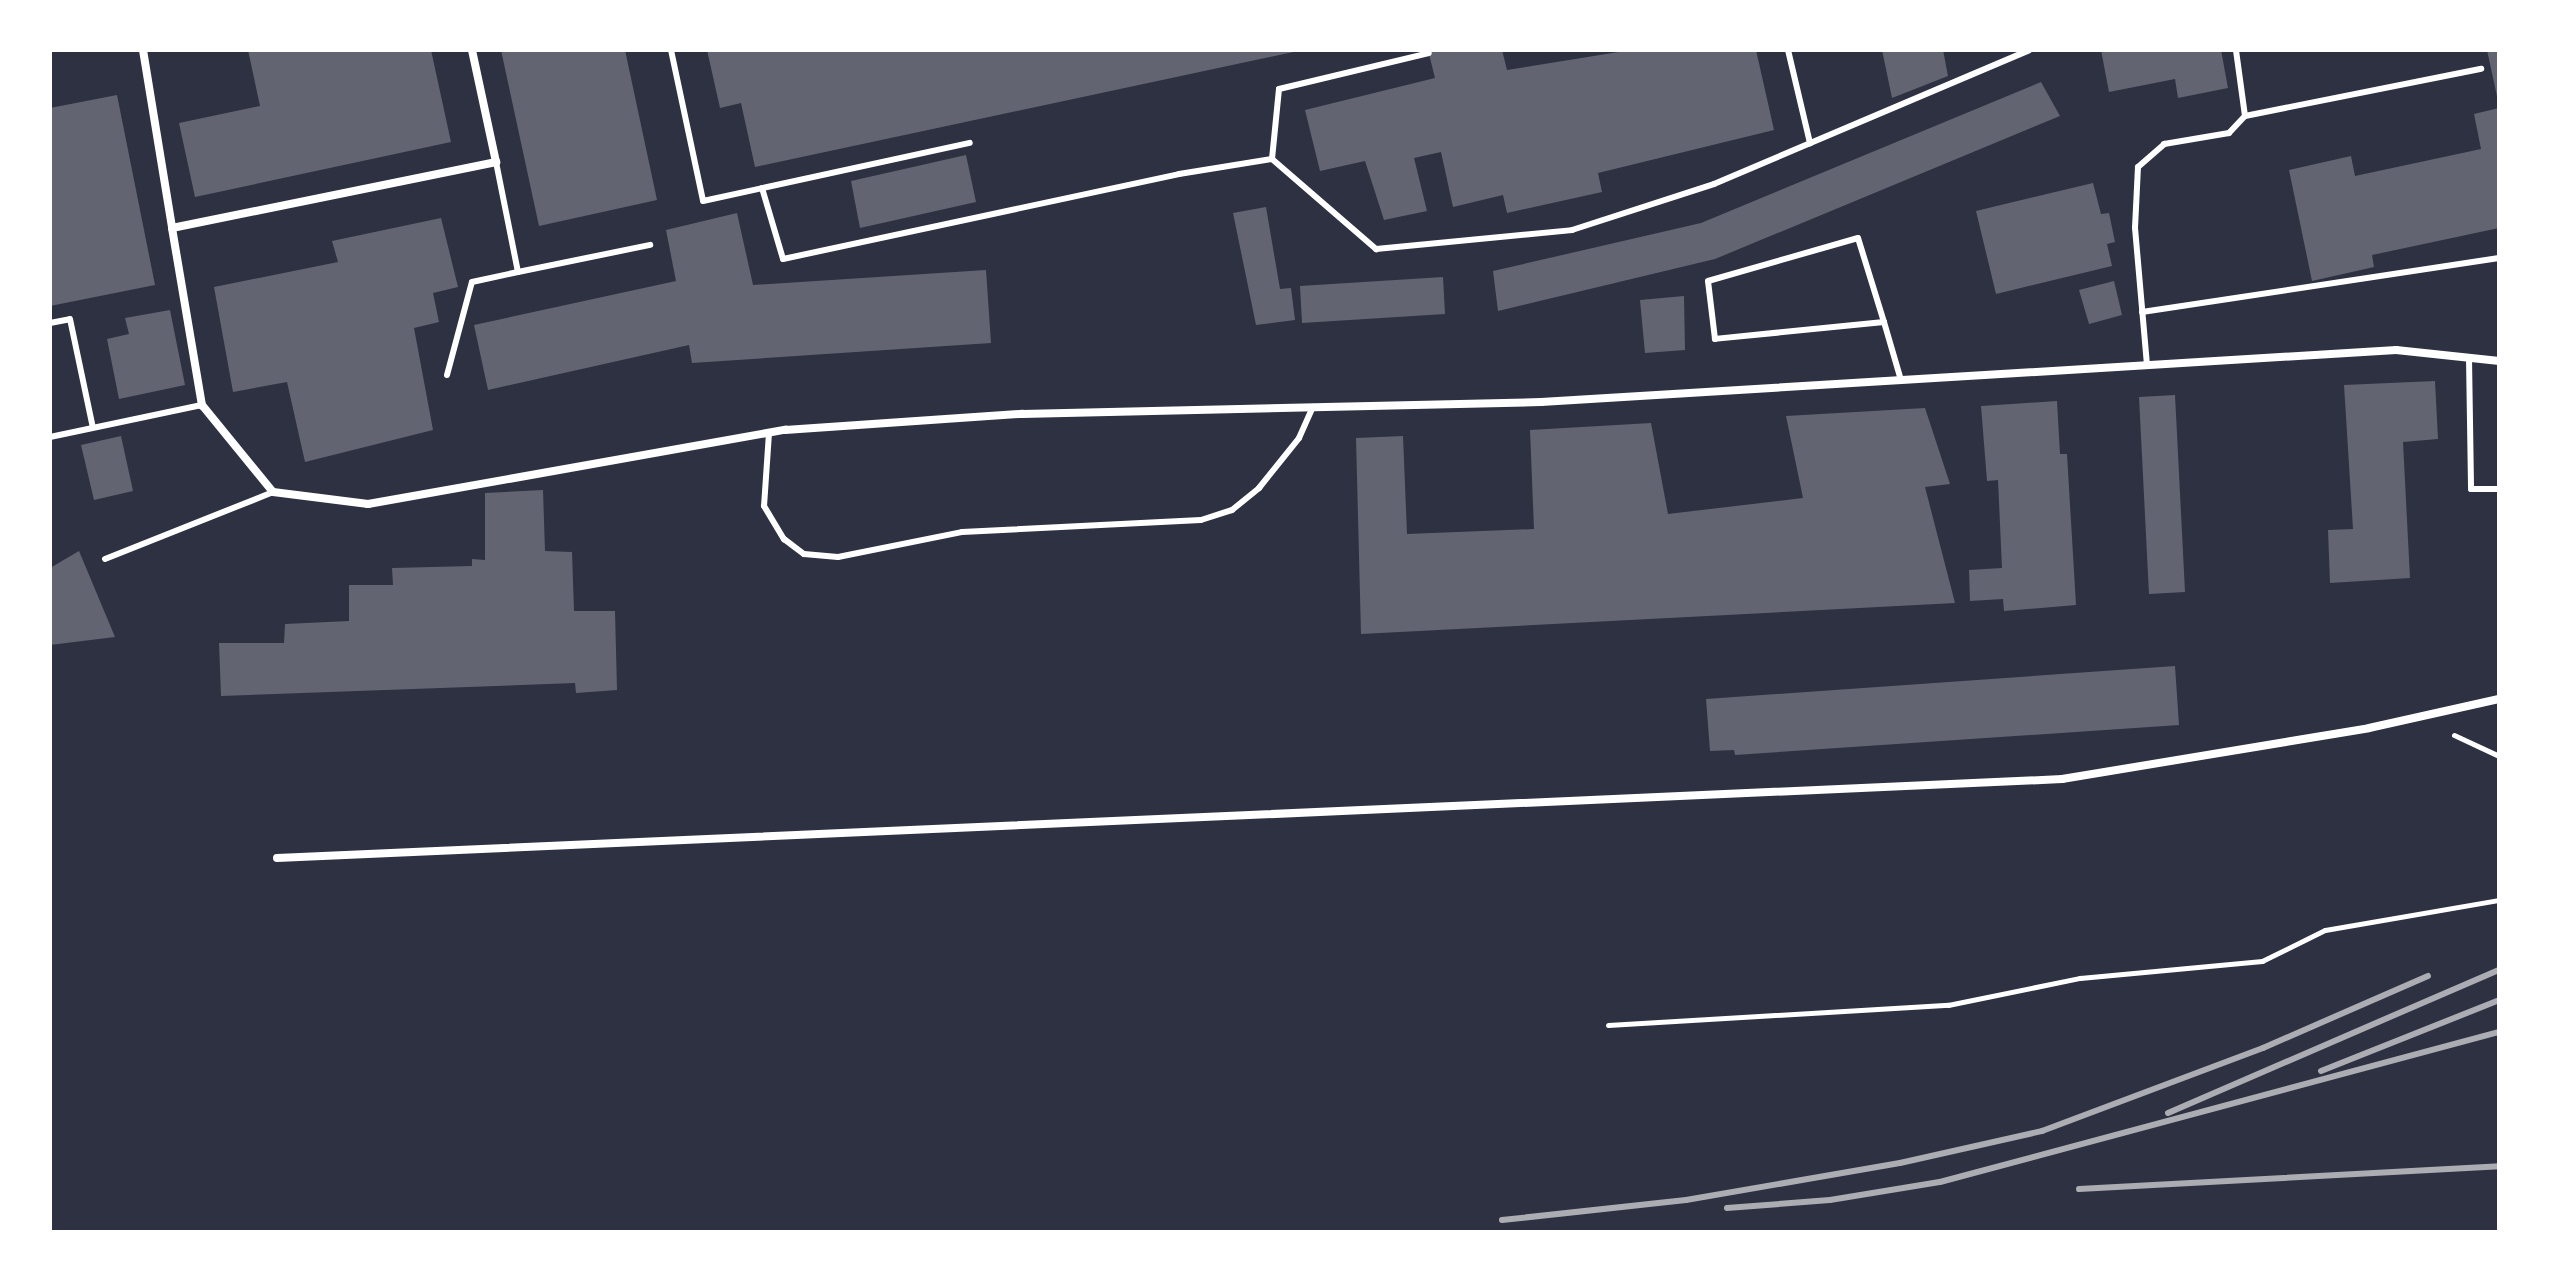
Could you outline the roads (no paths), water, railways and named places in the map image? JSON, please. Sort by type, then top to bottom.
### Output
[{"type":"street","points":[[143,50],[202,405],[273,492],[368,504],[769,433],[1022,414],[1541,402],[2396,350],[2499,361]]},
{"type":"street","points":[[172,228],[496,162],[472,50]]},
{"type":"street","points":[[277,858],[2062,779],[2418,717],[2499,699]]},
{"type":"lane","points":[[671,50],[703,201],[970,143]]},
{"type":"lane","points":[[1788,50],[1810,143]]},
{"type":"lane","points":[[1272,159],[1376,249],[1572,230],[1714,184],[2029,50]]},
{"type":"lane","points":[[2236,50],[2245,116]]},
{"type":"lane","points":[[1272,159],[1279,89],[1429,53]]},
{"type":"lane","points":[[2147,365],[2135,228],[2138,167],[2164,144],[2229,133],[2245,116],[2481,69]]},
{"type":"lane","points":[[762,188],[783,259],[1179,174],[1272,159]]},
{"type":"lane","points":[[496,162],[518,272]]},
{"type":"lane","points":[[1884,322],[1715,339],[1708,281],[1858,238],[1884,322],[1901,380]]},
{"type":"lane","points":[[447,375],[472,282],[650,245]]},
{"type":"lane","points":[[2142,312],[2499,258]]},
{"type":"lane","points":[[50,323],[70,319],[93,428]]},
{"type":"lane","points":[[2469,358],[2471,489],[2499,489]]},
{"type":"lane","points":[[50,437],[202,405]]},
{"type":"lane","points":[[769,433],[764,506],[784,539],[804,554],[838,557],[962,532],[1201,520],[1232,510],[1259,488],[1299,438],[1313,407]]},
{"type":"lane","points":[[105,559],[273,492]]},
{"type":"railway","points":[[2168,1113],[2499,970]]},
{"type":"railway","points":[[1502,1220],[1686,1200],[1900,1163],[2042,1131],[2263,1048],[2428,976]]},
{"type":"railway","points":[[2321,1071],[2499,1000]]},
{"type":"railway","points":[[1727,1208],[1830,1200],[1940,1182],[2499,1032]]},
{"type":"railway","points":[[2079,1189],[2499,1166]]}]
